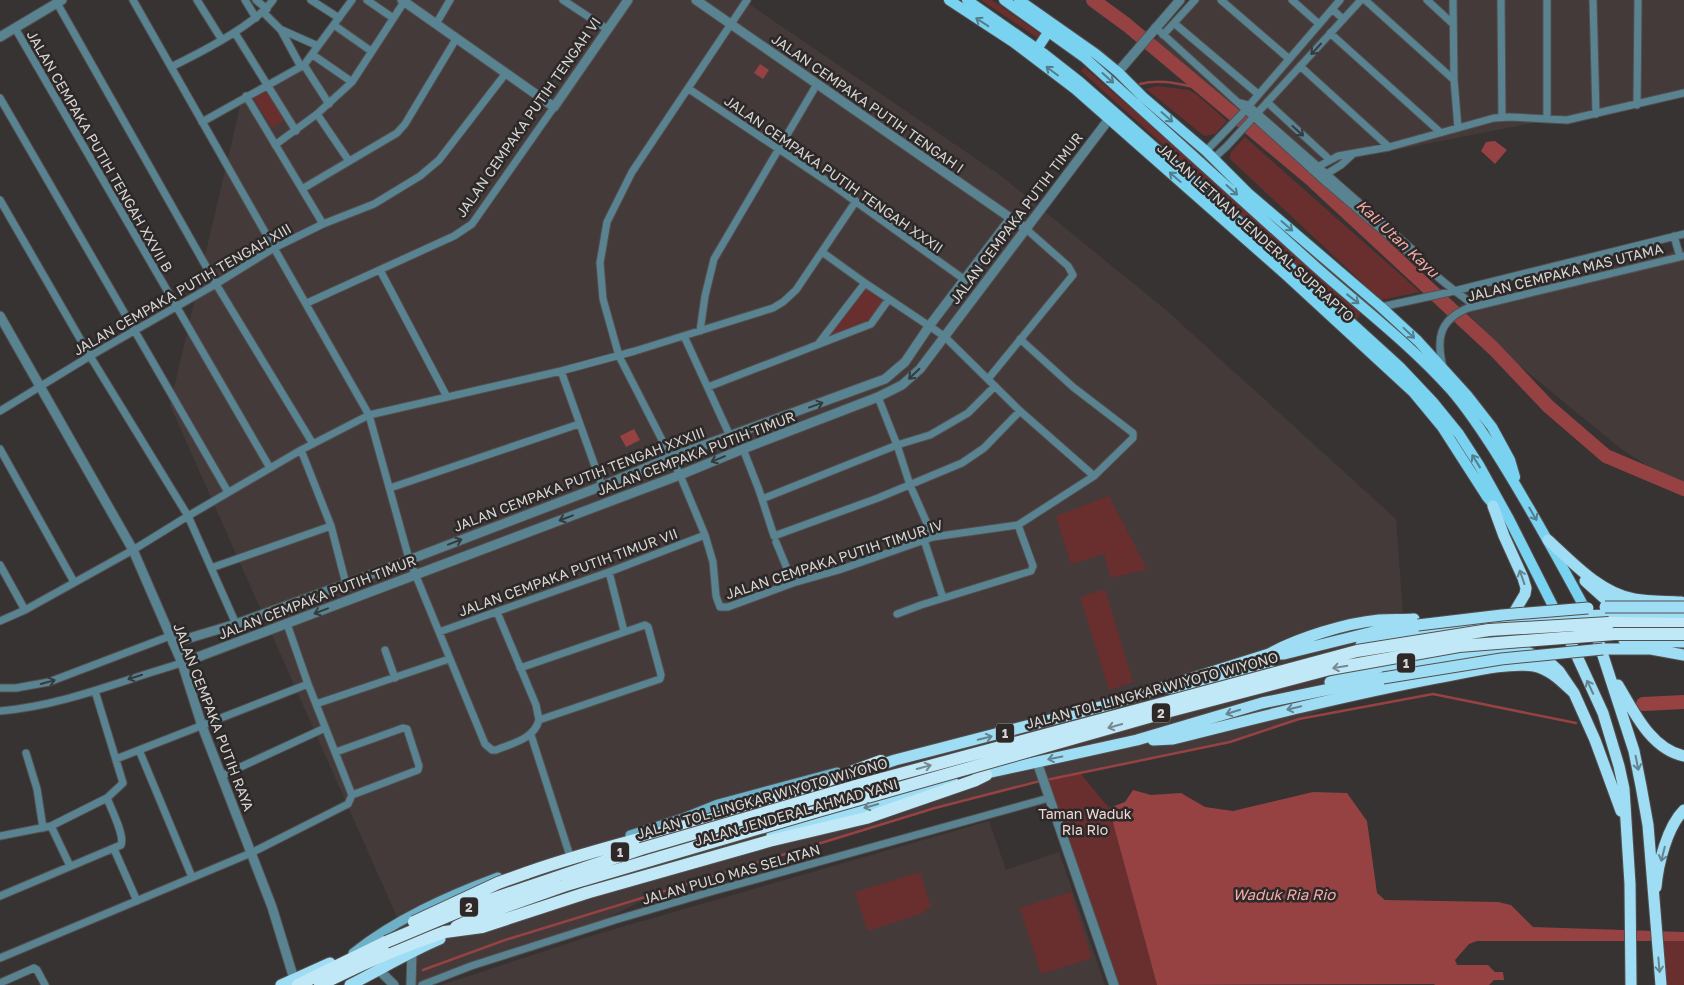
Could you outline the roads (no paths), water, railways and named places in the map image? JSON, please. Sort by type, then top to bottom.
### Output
[{"type":"highway","points":[[1494,506],[1504,536],[1526,588],[1525,594],[1510,621]]},
{"type":"highway","points":[[1548,540],[1595,581],[1624,596],[1652,601],[1684,602]]},
{"type":"highway","points":[[1569,560],[1599,594],[1635,614]]},
{"type":"highway","name":"1","points":[[1588,612],[1684,607]]},
{"type":"highway","points":[[1570,641],[1588,612]]},
{"type":"highway","points":[[1588,612],[1606,667],[1623,703],[1658,743],[1684,756]]},
{"type":"highway","name":"JALAN JENDERAL AHMAD YANI","points":[[1168,687],[1178,691],[1385,640],[1457,627],[1558,617],[1588,612]]},
{"type":"highway","name":"JALAN JENDERAL AHMAD YANI","points":[[281,985],[296,982],[353,953],[469,902],[593,860],[738,817],[886,761],[1088,711],[1269,654],[1284,654],[1377,631],[1502,615],[1588,612]]},
{"type":"highway","name":"1","points":[[1588,612],[1684,616]]},
{"type":"highway","points":[[1269,654],[1283,646],[1349,626],[1378,620],[1434,619],[1465,616],[1475,624]]},
{"type":"highway","points":[[1558,617],[1578,628],[1600,645]]},
{"type":"highway","points":[[1558,617],[1604,718],[1619,766],[1622,782],[1630,884],[1631,985]]},
{"type":"highway","points":[[1434,619],[1457,627]]},
{"type":"highway","name":"JALAN TOL LINGKAR WIYOTO WIYONO","points":[[386,942],[490,899],[723,824],[859,784],[1357,651],[1489,630],[1609,623],[1684,624]]},
{"type":"highway","name":"JALAN TOL LINGKAR WIYOTO WIYONO","points":[[445,932],[479,916],[563,886],[660,857],[1170,711],[1330,669],[1459,646],[1615,634],[1684,634]]},
{"type":"highway","name":"JALAN JENDERAL AHMAD YANI","points":[[350,985],[380,971],[412,951],[479,923],[519,909],[974,776],[1038,765],[1137,740],[1380,667],[1515,647],[1570,641],[1600,645]]},
{"type":"highway","name":"1","points":[[1600,645],[1684,642]]},
{"type":"highway","name":"JALAN JENDERAL AHMAD YANI","points":[[1262,703],[1382,678],[1600,645]]},
{"type":"highway","name":"1","points":[[1600,645],[1684,650]]},
{"type":"highway","points":[[1515,647],[1548,662],[1559,671],[1574,693],[1595,740],[1617,799],[1625,827]]},
{"type":"highway","points":[[1648,648],[1684,654]]},
{"type":"highway","points":[[1137,740],[1173,740],[1296,708],[1484,669],[1536,666],[1551,673],[1574,693]]},
{"type":"highway","points":[[1623,703],[1623,717],[1634,751],[1648,825],[1661,985]]},
{"type":"highway","points":[[386,942],[402,928],[498,882],[580,854],[649,837],[749,808],[886,761]]},
{"type":"highway","points":[[445,932],[482,927],[586,892],[769,841],[866,818],[986,775]]},
{"type":"highway","points":[[1655,910],[1656,883],[1664,849],[1679,815],[1684,810]]},
{"type":"highway","points":[[512,887],[519,909]]},
{"type":"highway","points":[[469,902],[479,923]]},
{"type":"highway","name":"2","points":[[320,985],[406,945],[445,932]]},
{"type":"highway","name":"2","points":[[296,982],[386,942]]},
{"type":"main road","name":"JALAN LETNAN JENDERAL SUPRAPTO","points":[[949,0],[1037,60],[1109,119],[1286,275],[1413,392],[1442,427],[1494,506],[1509,519]]},
{"type":"main road","name":"JALAN LETNAN JENDERAL SUPRAPTO","points":[[967,0],[1080,82],[1342,314],[1400,368],[1433,402],[1459,434],[1479,465],[1509,519],[1558,617]]},
{"type":"main road","name":"JALAN LETNAN JENDERAL SUPRAPTO","points":[[1004,0],[1086,58],[1322,272],[1372,313],[1451,390],[1469,413],[1518,488],[1588,612]]},
{"type":"main road","name":"JALAN LETNAN JENDERAL SUPRAPTO","points":[[1019,0],[1096,54],[1118,72],[1143,97],[1206,151],[1248,192],[1381,307],[1444,367],[1500,440],[1510,460],[1518,488]]},
{"type":"main road","points":[[1036,49],[1049,31]]},
{"type":"main road","points":[[1131,99],[1143,97]]},
{"type":"main road","points":[[1199,186],[1204,203]]},
{"type":"main road","name":"JALAN JENDERAL AHMAD YANI","points":[[353,953],[380,932],[434,904],[494,878],[569,853],[635,834],[718,804],[864,764],[886,761]]},
{"type":"street","points":[[133,0],[369,414],[410,560],[449,659],[487,747],[492,750],[531,735],[540,720],[497,612]]},
{"type":"street","points":[[198,0],[222,40]]},
{"type":"street","points":[[245,0],[256,18]]},
{"type":"street","points":[[256,0],[282,30],[303,66],[329,104]]},
{"type":"street","points":[[171,67],[234,33],[265,11],[274,0]]},
{"type":"street","points":[[311,0],[339,18]]},
{"type":"street","points":[[202,122],[303,66],[313,56],[318,46],[352,0]]},
{"type":"street","points":[[367,0],[393,18]]},
{"type":"street","points":[[436,24],[450,0]]},
{"type":"street","points":[[563,0],[607,30]]},
{"type":"street","name":"JALAN CEMPAKA PUTIH TENGAH VI","points":[[307,303],[454,236],[472,224],[628,0]]},
{"type":"street","name":"JALAN CEMPAKA PUTIH TENGAH I","points":[[696,0],[1019,223]]},
{"type":"street","points":[[705,535],[680,473],[619,356],[603,299],[600,263],[607,222],[632,172],[747,0]]},
{"type":"street","points":[[1118,72],[1172,4],[1180,0]]},
{"type":"street","points":[[1164,34],[1195,0]]},
{"type":"street","points":[[1221,0],[1288,58]]},
{"type":"street","points":[[1292,0],[1319,24]]},
{"type":"street","points":[[1206,151],[1245,110],[1340,0]]},
{"type":"street","points":[[1213,159],[1256,115],[1343,19],[1363,0],[1454,80]]},
{"type":"street","points":[[1427,0],[1453,24]]},
{"type":"street","points":[[1453,0],[1454,80],[1458,128]]},
{"type":"street","points":[[1501,0],[1502,117]]},
{"type":"street","points":[[1547,0],[1548,119]]},
{"type":"street","points":[[1594,0],[1596,114]]},
{"type":"street","points":[[1637,105],[1638,0]]},
{"type":"street","points":[[275,145],[317,114],[352,82],[403,1],[554,107]]},
{"type":"street","points":[[0,37],[60,2],[216,284],[313,444]]},
{"type":"street","points":[[1332,9],[1343,19]]},
{"type":"street","points":[[1174,24],[1258,94]]},
{"type":"street","points":[[334,25],[371,51]]},
{"type":"street","points":[[1155,27],[1240,103],[1245,110],[1256,115],[1323,176],[1414,252],[1471,307]]},
{"type":"street","name":"JALAN CEMPAKA PUTIH TENGAH XXVII B","points":[[15,28],[270,468]]},
{"type":"street","points":[[282,30],[318,46]]},
{"type":"street","points":[[234,33],[296,131]]},
{"type":"street","points":[[1330,33],[1440,132]]},
{"type":"street","points":[[302,189],[397,133],[405,124],[456,38]]},
{"type":"street","points":[[313,56],[352,82]]},
{"type":"street","points":[[1300,66],[1389,147]]},
{"type":"street","name":"JALAN CEMPAKA PUTIH TENGAH XIII","points":[[0,411],[274,248],[324,224],[374,204],[426,171],[439,160],[506,73]]},
{"type":"street","points":[[700,331],[704,296],[714,259],[817,84]]},
{"type":"street","name":"JALAN CEMPAKA PUTIH TENGAH XXXII","points":[[689,89],[856,201],[965,280]]},
{"type":"street","points":[[1315,168],[1329,159],[1389,147],[1502,117],[1568,120],[1684,93]]},
{"type":"street","points":[[246,96],[324,224]]},
{"type":"street","points":[[0,98],[136,330],[228,492]]},
{"type":"street","points":[[1267,102],[1329,159]]},
{"type":"street","points":[[317,114],[349,161]]},
{"type":"street","name":"JALAN CEMPAKA PUTIH TIMUR","points":[[182,662],[287,624],[415,572],[744,449],[878,397],[902,385],[920,368],[1019,223],[1109,119]]},
{"type":"street","points":[[1323,176],[1341,165],[1353,154]]},
{"type":"street","points":[[0,200],[90,356],[188,516],[236,624]]},
{"type":"street","points":[[0,621],[25,610],[133,550],[228,492],[369,414],[561,371],[619,356],[774,308],[796,290],[856,201]]},
{"type":"street","points":[[988,379],[1072,275],[1068,266],[1019,223]]},
{"type":"street","name":"JALAN CEMPAKA PUTIH TENGAH XXXIII","points":[[0,688],[16,688],[50,682],[172,642],[236,624],[410,560],[730,436],[885,379],[905,362],[965,280],[1019,223]]},
{"type":"street","name":"JALAN CEMPAKA MAS UTAMA","points":[[1381,307],[1455,291],[1684,234]]},
{"type":"street","name":"JALAN CEMPAKA MAS UTAMA","points":[[1444,367],[1439,339],[1444,325],[1453,316],[1471,307],[1682,256],[1674,236]]},
{"type":"street","points":[[822,252],[865,284],[932,326],[943,335],[1020,411],[1094,476]]},
{"type":"street","points":[[380,270],[447,397]]},
{"type":"street","points":[[818,344],[865,284]]},
{"type":"street","points":[[708,388],[871,324],[889,300]]},
{"type":"street","name":"JALAN CEMPAKA PUTIH RAYA","points":[[0,316],[133,550],[182,662],[202,726],[272,906],[296,982]]},
{"type":"street","points":[[684,336],[730,436]]},
{"type":"street","name":"JALAN CEMPAKA PUTIH TIMUR IV","points":[[705,535],[713,562],[718,605],[722,608],[933,537],[1018,524],[1094,476],[1133,438],[1132,433],[1073,387],[1020,339]]},
{"type":"street","points":[[561,371],[602,486]]},
{"type":"street","points":[[762,499],[897,445],[930,435],[968,413],[995,386]]},
{"type":"street","points":[[878,397],[910,485],[933,537]]},
{"type":"street","points":[[775,539],[910,485],[971,458],[988,444],[1020,411]]},
{"type":"street","points":[[390,488],[579,424]]},
{"type":"street","points":[[0,449],[74,582]]},
{"type":"street","points":[[744,449],[775,539],[793,583]]},
{"type":"street","points":[[301,450],[331,526],[346,584]]},
{"type":"street","points":[[897,614],[1031,571],[1033,566],[1018,524]]},
{"type":"street","points":[[211,568],[331,526]]},
{"type":"street","name":"JALAN CEMPAKA PUTIH TIMUR VII","points":[[439,632],[609,572],[705,535]]},
{"type":"street","points":[[924,540],[943,598]]},
{"type":"street","points":[[0,565],[25,610]]},
{"type":"street","points":[[609,572],[624,632]]},
{"type":"street","points":[[0,958],[251,853],[344,807],[351,799],[352,795],[308,684],[287,624]]},
{"type":"street","points":[[520,668],[645,625],[648,627],[661,675],[660,678],[540,720]]},
{"type":"street","points":[[385,650],[394,678]]},
{"type":"street","points":[[316,704],[449,659]]},
{"type":"street","points":[[0,711],[28,709],[182,662]]},
{"type":"street","points":[[116,759],[308,684]]},
{"type":"street","points":[[0,836],[52,826],[107,798],[123,783],[95,690]]},
{"type":"street","points":[[221,776],[325,728]]},
{"type":"street","points":[[336,752],[405,728],[419,766],[418,770],[352,795]]},
{"type":"street","points":[[531,735],[569,853]]},
{"type":"street","points":[[139,750],[192,877]]},
{"type":"street","points":[[26,753],[38,789],[43,828]]},
{"type":"street","points":[[1038,765],[1114,985]]},
{"type":"street","name":"JALAN PULO MAS SELATAN","points":[[422,985],[471,966],[615,920],[1049,796]]},
{"type":"street","points":[[0,896],[121,845],[123,842],[107,798]]},
{"type":"street","points":[[52,826],[70,866]]},
{"type":"street","points":[[114,849],[137,901]]},
{"type":"street","points":[[410,984],[412,951]]},
{"type":"street","points":[[0,983],[34,968],[45,985]]},
{"type":"street","points":[[380,971],[392,983]]},
{"type":"water","points":[[760,64],[769,70],[763,79],[754,73]]},
{"type":"water","points":[[1495,141],[1507,150],[1495,164],[1481,151],[1486,142]]},
{"type":"water","points":[[634,429],[640,440],[626,447],[620,436]]},
{"type":"water","name":"Waduk Ria Rio","points":[[1133,790],[1151,795],[1181,793],[1205,807],[1233,811],[1313,792],[1347,793],[1367,821],[1377,893],[1385,900],[1498,902],[1511,905],[1533,927],[1684,932],[1684,941],[1477,941],[1469,944],[1455,960],[1457,965],[1488,965],[1495,972],[1503,972],[1504,980],[1494,980],[1489,985],[1157,985],[1109,808],[1125,802]]},
{"type":"waterway","name":"Kali Utan Kayu","points":[[1093,0],[1127,25],[1313,181],[1494,349],[1548,406],[1606,456],[1684,489]]},
{"type":"waterway","points":[[1140,84],[1164,82],[1203,89]]},
{"type":"waterway","points":[[1046,780],[1230,742],[1299,719],[1433,694],[1576,723]]},
{"type":"waterway","points":[[1643,704],[1684,702]]},
{"type":"waterway","points":[[423,970],[505,940],[935,808],[1040,781]]},
{"type":"park label","name":"Taman Waduk Ria Rio","points":[[1085,822]]}]
